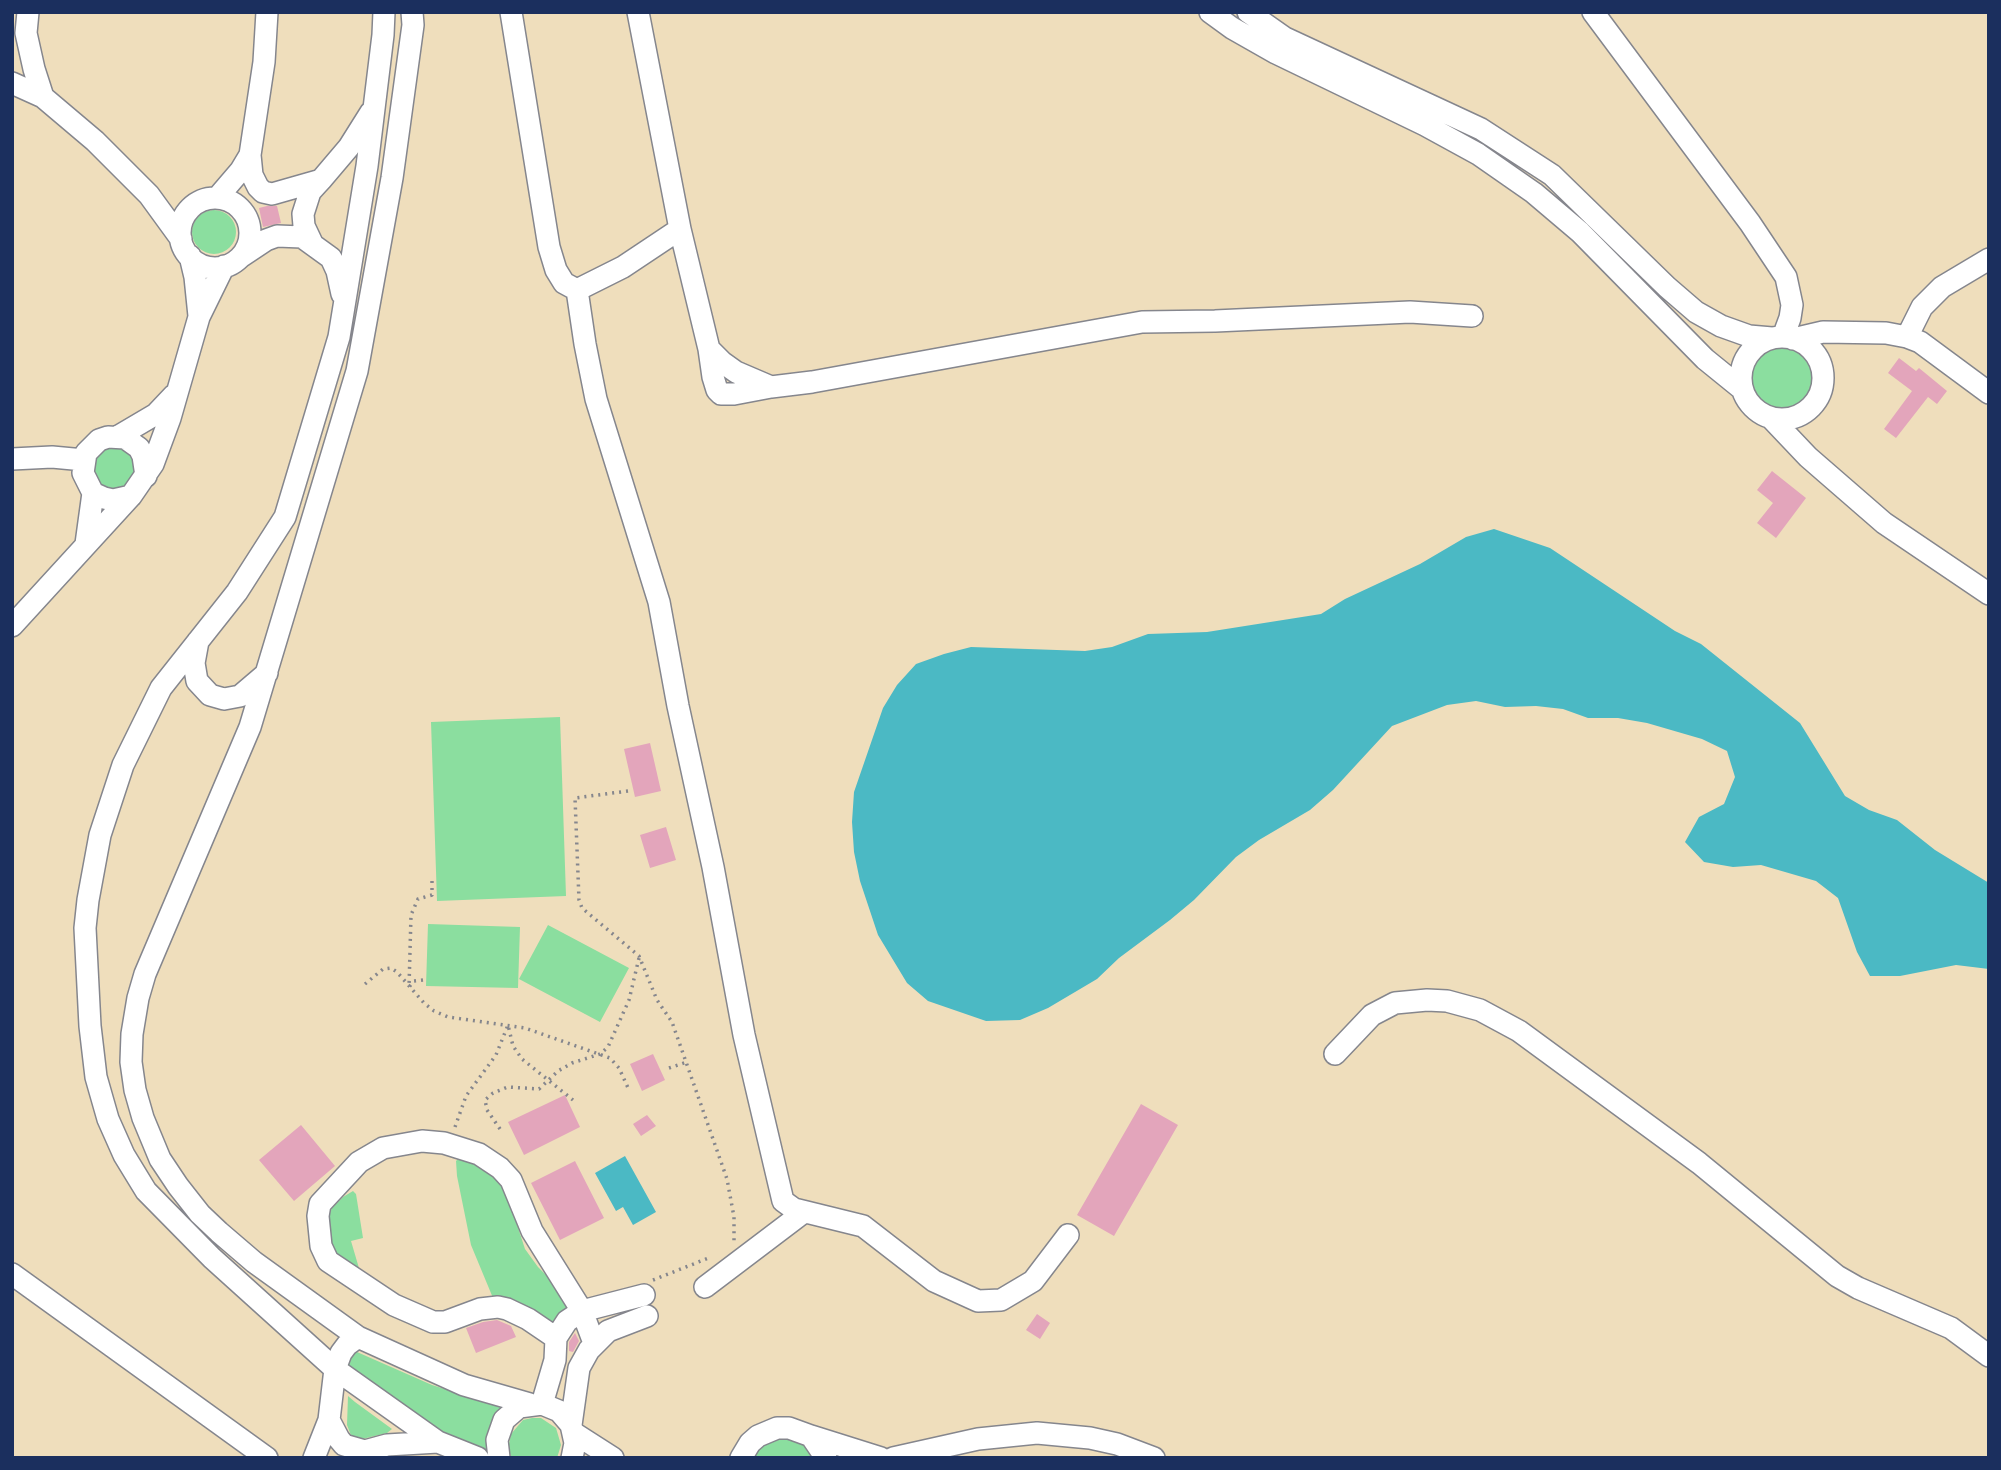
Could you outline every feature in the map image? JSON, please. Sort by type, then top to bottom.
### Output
[{"type":"street","points":[[267,12],[264,62],[250,155],[255,183],[263,192],[272,194]]},
{"type":"street","points":[[384,12],[367,166],[339,337],[285,517],[237,592],[161,688],[123,765],[100,835],[88,900],[85,928],[90,1026],[96,1077],[108,1119],[124,1155],[146,1191],[212,1258],[335,1369],[438,1442],[478,1458]]},
{"type":"street","points":[[412,12],[413,26],[392,178],[357,371],[250,727],[145,974],[132,1034],[132,1071],[143,1118],[160,1159],[177,1186],[200,1214],[254,1262],[358,1337],[464,1385],[559,1411],[572,1429],[613,1457]]},
{"type":"street","points":[[511,12],[549,247],[556,270],[564,283],[578,290]]},
{"type":"street","points":[[638,12],[680,229],[709,349],[713,377],[721,394],[812,382],[1142,322],[1410,312],[1472,316]]},
{"type":"street","points":[[1210,12],[1276,53],[1425,125],[1478,154],[1534,193],[1580,232],[1705,359],[1742,389],[1753,408],[1771,418],[1808,457],[1884,523],[1989,594]]},
{"type":"street","points":[[1248,12],[1285,38],[1481,129],[1552,175],[1696,312],[1721,327],[1740,333],[1783,338],[1811,350],[1818,358],[1823,379],[1817,400],[1802,414],[1782,419],[1771,418]]},
{"type":"street","points":[[1594,12],[1750,223],[1786,277],[1792,305],[1783,338]]},
{"type":"street","points":[[22,30],[43,97]]},
{"type":"street","points":[[12,83],[43,97],[95,141],[149,195],[186,248],[206,266],[232,261],[277,236],[302,237],[331,258],[345,304]]},
{"type":"street","points":[[312,243],[304,226],[303,214],[310,192],[349,147],[374,107]]},
{"type":"street","points":[[199,317],[195,277],[181,229],[184,219],[216,202],[242,170],[250,155]]},
{"type":"street","points":[[149,195],[179,202],[216,202],[272,194],[321,180]]},
{"type":"street","points":[[12,626],[131,496],[153,464],[199,317],[232,261],[250,239],[250,230],[243,211],[216,202]]},
{"type":"street","points":[[578,290],[622,267],[680,229]]},
{"type":"street","points":[[1907,337],[1922,307],[1942,287],[1989,259]]},
{"type":"street","points":[[578,290],[596,399],[659,602],[744,1035],[783,1201],[794,1209],[863,1226],[934,1282],[978,1301],[1001,1300],[1033,1281],[1068,1235]]},
{"type":"street","points":[[1742,389],[1741,378],[1747,357],[1762,342],[1824,331],[1886,333],[1907,337],[1920,342],[1989,393]]},
{"type":"street","points":[[117,437],[156,414],[178,391]]},
{"type":"street","points":[[131,496],[113,500],[93,493],[84,479],[84,460],[92,446],[99,440],[125,438],[139,448],[146,476]]},
{"type":"street","points":[[12,459],[52,457],[84,460]]},
{"type":"street","points":[[86,544],[93,493]]},
{"type":"street","points":[[198,641],[194,663],[197,681],[210,695],[224,699],[240,695],[267,673]]},
{"type":"street","points":[[1335,1054],[1372,1015],[1395,1003],[1447,1001],[1480,1010],[1519,1031],[1688,1155],[1838,1276],[1858,1288],[1951,1328],[1989,1356]]},
{"type":"street","points":[[556,1338],[517,1312],[498,1307],[480,1309],[445,1322],[426,1321],[394,1306],[339,1271],[324,1256],[318,1207],[359,1162],[383,1148],[422,1141],[470,1150],[500,1168],[511,1180],[532,1231],[582,1311],[594,1343]]},
{"type":"street","points":[[705,1287],[731,1270],[804,1212]]},
{"type":"street","points":[[12,1274],[267,1458]]},
{"type":"street","points":[[536,1404],[555,1360],[556,1338],[567,1321],[582,1311],[646,1288]]},
{"type":"street","points":[[572,1458],[575,1443],[572,1429],[579,1368],[594,1343],[608,1331],[648,1316]]},
{"type":"street","points":[[314,1458],[329,1420],[335,1369],[341,1353],[358,1337]]},
{"type":"street","points":[[555,1360],[579,1368]]},
{"type":"street","points":[[499,1458],[497,1440],[504,1420],[519,1407],[536,1404]]},
{"type":"street","points":[[329,1420],[339,1440],[363,1454],[387,1445],[438,1442]]},
{"type":"street","points":[[730,1458],[746,1451],[758,1436],[777,1428],[789,1428],[881,1458]]},
{"type":"street","points":[[893,1458],[978,1439],[1037,1433],[1090,1438],[1117,1444],[1154,1458]]},
{"type":"street","points":[[811,1436],[826,1458]]},
{"type":"path","points":[[628,792],[575,798],[579,900],[582,908],[639,956],[657,1000],[672,1022],[727,1179],[736,1237],[733,1247]]},
{"type":"path","points":[[409,987],[411,915],[418,899],[432,894],[434,879]]},
{"type":"path","points":[[500,1129],[487,1110],[485,1100],[493,1093],[508,1087],[539,1089],[558,1071],[572,1063],[600,1054],[608,1047],[629,1000],[639,956]]},
{"type":"path","points":[[365,984],[383,969],[391,968],[424,1003],[448,1017],[524,1028],[610,1058],[619,1068],[629,1090]]},
{"type":"path","points":[[409,987],[414,981],[423,980]]},
{"type":"path","points":[[508,1025],[513,1046],[522,1059],[573,1100]]},
{"type":"path","points":[[444,1143],[454,1134],[459,1111],[466,1096],[496,1055],[508,1025]]},
{"type":"path","points":[[669,1069],[687,1062]]},
{"type":"path","points":[[646,1288],[713,1256]]},
{"type":"green space","points":[[214,210],[223,211],[230,216],[235,223],[235,241],[230,248],[223,253],[214,254],[205,253],[198,248],[193,241],[192,232],[193,223],[198,216],[205,211]]},
{"type":"green space","points":[[1782,347],[1794,349],[1804,356],[1811,366],[1811,390],[1804,400],[1794,407],[1782,409],[1770,407],[1760,400],[1753,390],[1751,378],[1753,366],[1760,356],[1770,349]]},
{"type":"green space","points":[[120,445],[133,454],[136,480],[113,493],[94,482],[93,459],[104,447]]},
{"type":"green space","points":[[560,717],[566,896],[437,901],[431,722]]},
{"type":"green space","points":[[428,924],[520,927],[518,988],[426,986]]},
{"type":"green space","points":[[548,925],[629,968],[600,1022],[519,979]]},
{"type":"green space","points":[[461,1156],[502,1179],[525,1249],[538,1267],[569,1298],[570,1305],[556,1325],[493,1298],[471,1245],[457,1176],[456,1161]]},
{"type":"green space","points":[[353,1191],[356,1194],[363,1238],[351,1241],[361,1275],[330,1254],[325,1224],[332,1208]]},
{"type":"green space","points":[[357,1352],[432,1385],[505,1408],[490,1430],[485,1454],[440,1431],[348,1367],[347,1360],[351,1354]]},
{"type":"green space","points":[[348,1396],[392,1429],[387,1433],[358,1440],[352,1438],[347,1425]]},
{"type":"green space","points":[[541,1418],[556,1428],[561,1445],[557,1458],[512,1458],[508,1449],[511,1434],[523,1420]]},
{"type":"green space","points":[[777,1436],[804,1442],[816,1458],[752,1458],[760,1445]]},
{"type":"water","points":[[1494,529],[1550,548],[1675,631],[1701,644],[1800,723],[1845,796],[1869,810],[1897,820],[1935,850],[1989,883],[1989,969],[1956,965],[1900,976],[1870,976],[1857,952],[1838,898],[1816,881],[1761,865],[1733,867],[1704,862],[1685,842],[1699,817],[1724,804],[1735,777],[1727,751],[1702,739],[1647,723],[1618,718],[1588,718],[1563,709],[1505,707],[1476,701],[1447,705],[1392,726],[1333,790],[1310,810],[1236,857],[1194,900],[1119,958],[1097,979],[1048,1008],[1020,1020],[986,1021],[928,1001],[907,983],[878,935],[860,881],[852,822],[854,792],[883,708],[897,685],[916,664],[971,647],[1085,651],[1112,647],[1148,634],[1207,632],[1321,614],[1345,599],[1420,564],[1466,537]]},
{"type":"water","points":[[625,1156],[656,1212],[633,1225],[623,1207],[616,1211],[595,1173]]},
{"type":"building","points":[[277,206],[281,223],[263,227],[259,208]]},
{"type":"building","points":[[1899,358],[1916,371],[1919,368],[1947,391],[1937,404],[1928,397],[1896,438],[1884,429],[1912,391],[1888,373]]},
{"type":"building","points":[[1772,471],[1806,498],[1776,538],[1757,523],[1773,503],[1757,490]]},
{"type":"building","points":[[650,743],[661,791],[635,797],[624,749]]},
{"type":"building","points":[[666,827],[676,860],[650,868],[640,835]]},
{"type":"building","points":[[653,1054],[665,1080],[642,1091],[630,1064]]},
{"type":"building","points":[[565,1095],[580,1127],[524,1155],[508,1122]]},
{"type":"building","points":[[1141,1104],[1178,1125],[1114,1236],[1077,1215]]},
{"type":"building","points":[[647,1115],[656,1126],[641,1136],[633,1124]]},
{"type":"building","points":[[301,1125],[335,1166],[294,1201],[259,1160]]},
{"type":"building","points":[[575,1161],[604,1218],[560,1240],[531,1183]]},
{"type":"building","points":[[1037,1314],[1050,1323],[1040,1339],[1026,1330]]},
{"type":"building","points":[[497,1320],[511,1326],[516,1337],[476,1353],[466,1328]]},
{"type":"building","points":[[575,1333],[579,1341],[573,1352],[569,1351],[569,1342]]}]
